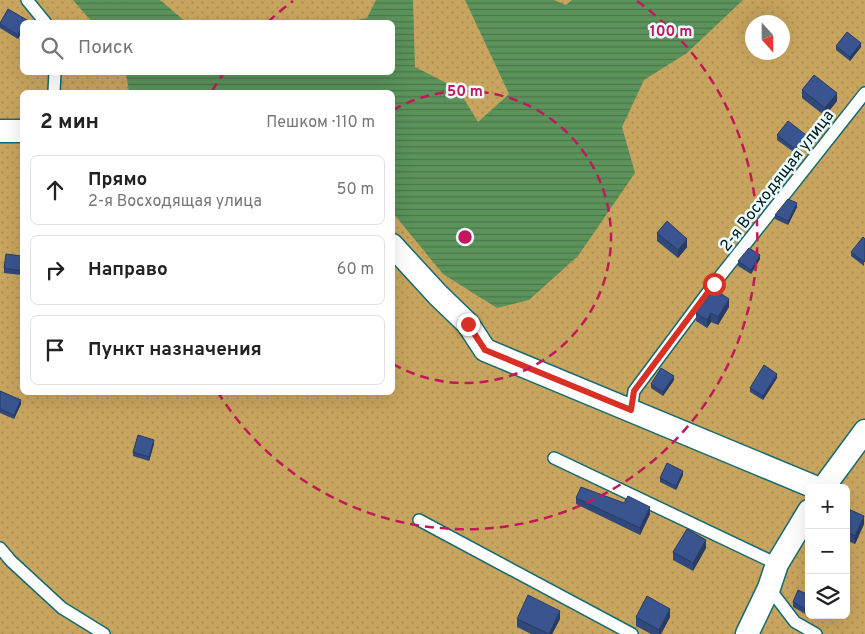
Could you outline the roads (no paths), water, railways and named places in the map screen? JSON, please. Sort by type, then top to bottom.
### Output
[{"type":"street","points":[[0,131],[20,131]]},
{"type":"street","points":[[395,248],[468,324],[485,350],[807,484]]},
{"type":"street","points":[[826,484],[865,431]]},
{"type":"street","points":[[747,634],[778,564],[805,518]]},
{"type":"lane","points":[[26,0],[43,20]]},
{"type":"lane","points":[[54,90],[55,75]]},
{"type":"lane","name":"2-я Восходящая улица","points":[[631,410],[634,391],[714,284],[865,93]]},
{"type":"lane","points":[[554,458],[778,564]]},
{"type":"lane","points":[[419,520],[632,634]]},
{"type":"lane","points":[[0,548],[11,561],[62,608],[104,634]]},
{"type":"lane","points":[[769,588],[795,622],[816,634]]}]
